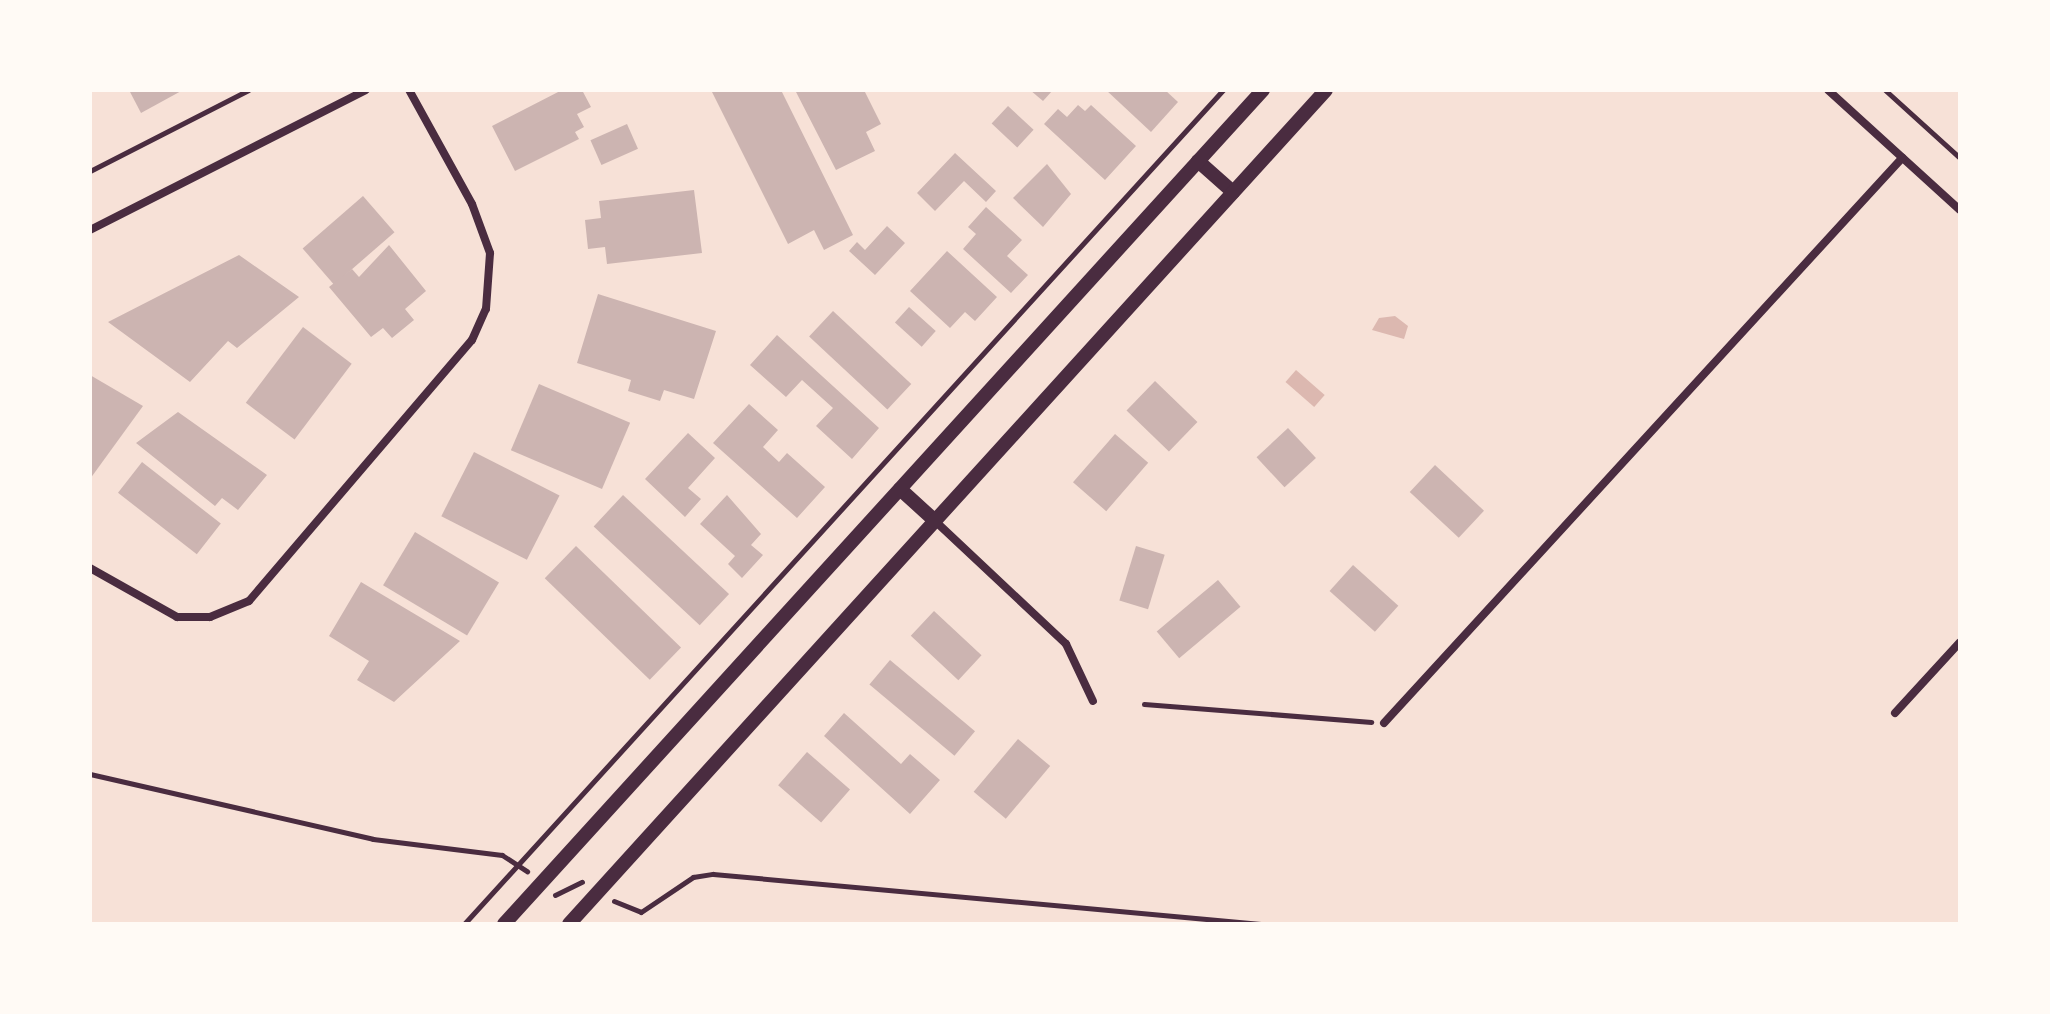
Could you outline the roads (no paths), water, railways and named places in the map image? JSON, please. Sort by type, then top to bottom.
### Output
[{"type":"street","points":[[90,230],[366,90]]},
{"type":"street","points":[[90,568],[177,617],[210,617],[249,601],[455,366],[486,309],[490,253],[472,204],[409,90]]},
{"type":"street","points":[[513,921],[1263,90]]},
{"type":"street","points":[[569,924],[933,519],[1326,90]]},
{"type":"street","points":[[1828,90],[1960,210]]},
{"type":"street","points":[[1384,723],[1902,158]]},
{"type":"street","points":[[1198,161],[1233,192]]},
{"type":"street","points":[[900,489],[1066,644],[1093,701]]},
{"type":"street","points":[[1895,713],[1960,642]]}]
